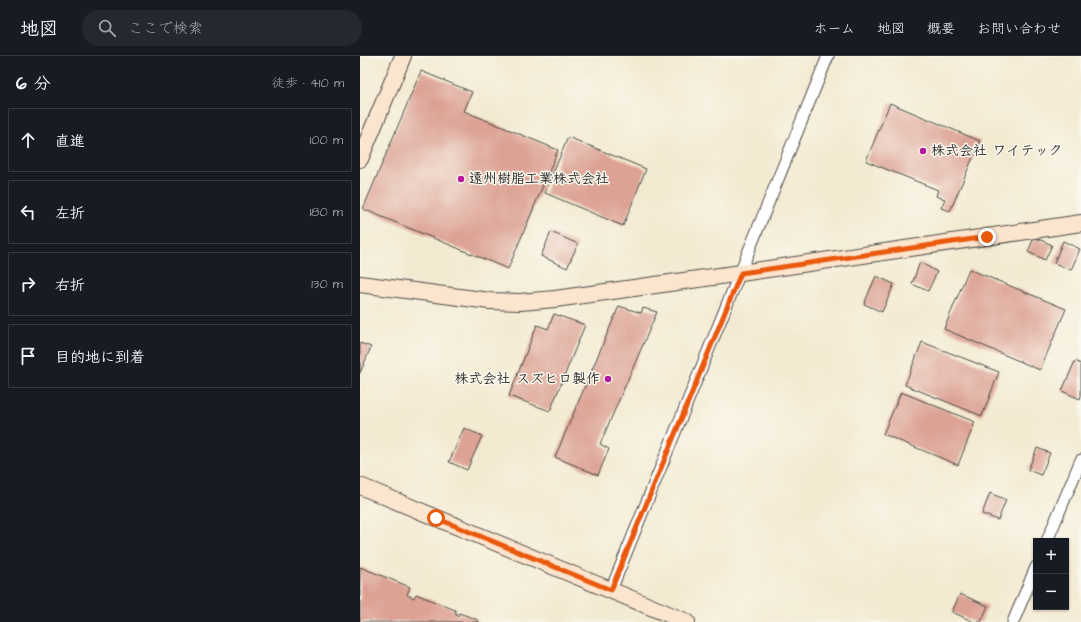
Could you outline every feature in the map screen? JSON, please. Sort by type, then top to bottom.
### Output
[{"type":"street","points":[[360,159],[403,56]]},
{"type":"street","points":[[611,590],[828,56]]},
{"type":"street","points":[[360,284],[490,301],[520,302],[554,299],[741,273],[1081,223]]},
{"type":"street","points":[[1048,538],[1081,460]]},
{"type":"street","points":[[360,486],[687,622]]},
{"type":"street","points":[[1013,622],[1033,574]]},
{"type":"building","name":"遠州樹脂工業株式会社","points":[[421,71],[472,92],[464,111],[558,150],[508,269],[363,209]]},
{"type":"building","name":"株式会社 ワイテック","points":[[890,103],[980,141],[950,211],[941,208],[945,199],[936,196],[938,190],[866,161]]},
{"type":"building","points":[[568,137],[646,169],[623,226],[545,193]]},
{"type":"building","points":[[551,232],[578,244],[567,268],[541,256]]},
{"type":"building","points":[[1034,237],[1052,245],[1045,260],[1028,252]]},
{"type":"building","points":[[1063,241],[1080,249],[1071,270],[1054,263]]},
{"type":"building","points":[[920,262],[937,272],[928,291],[912,284]]},
{"type":"building","points":[[969,269],[1066,309],[1040,370],[944,329]]},
{"type":"building","points":[[876,276],[894,284],[882,312],[864,304]]},
{"type":"building","name":"株式会社 スズヒロ製作","points":[[619,306],[641,313],[643,308],[657,312],[600,444],[609,449],[598,475],[555,457]]},
{"type":"building","points":[[554,314],[585,325],[550,411],[509,396],[537,325],[548,329]]},
{"type":"building","points":[[922,342],[999,372],[982,416],[905,385]]},
{"type":"building","points":[[360,343],[371,347],[360,373]]},
{"type":"building","points":[[1075,361],[1081,364],[1080,399],[1062,391]]},
{"type":"building","points":[[901,392],[975,422],[958,465],[883,434]]},
{"type":"building","points":[[464,428],[482,436],[467,470],[449,462]]},
{"type":"building","points":[[1037,448],[1050,453],[1041,475],[1028,470]]},
{"type":"building","points":[[990,493],[1006,500],[998,520],[982,514]]},
{"type":"building","points":[[360,567],[410,587],[407,595],[414,598],[416,594],[455,610],[456,615],[458,616],[459,613],[476,619],[479,622],[360,622]]},
{"type":"building","points":[[960,594],[988,606],[981,622],[974,622],[952,612]]},
{"type":"place","name":"株式会社 ワイテック","points":[[923,151]]},
{"type":"place","name":"遠州樹脂工業株式会社","points":[[461,179]]},
{"type":"place","name":"株式会社 スズヒロ製作","points":[[608,379]]},
{"type":"route","points":[[436,518],[611,590],[741,273],[987,237]]}]
